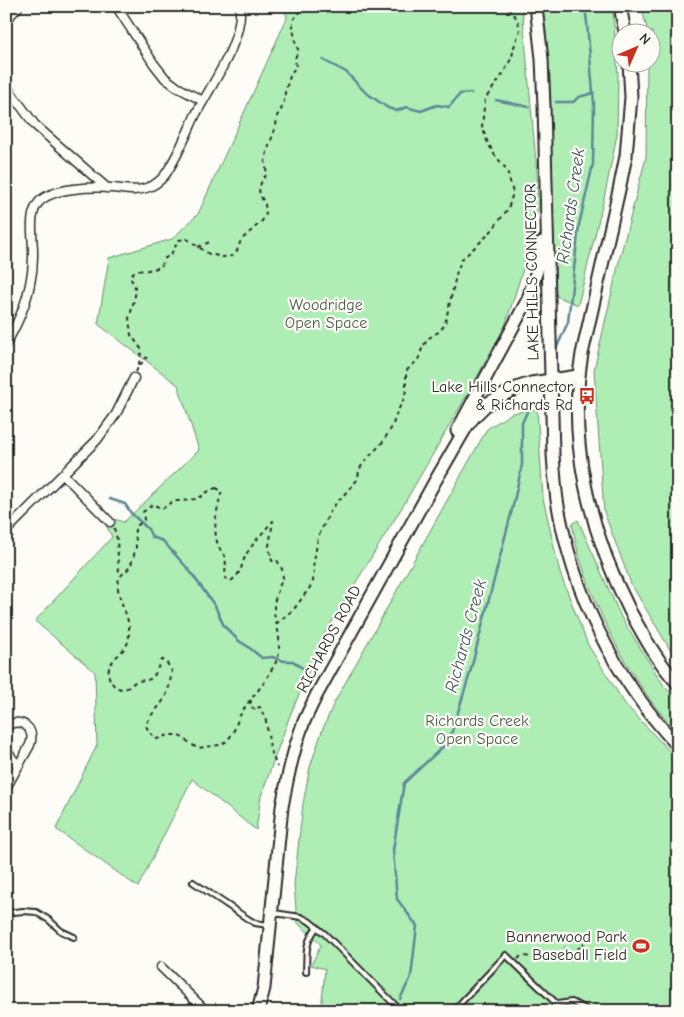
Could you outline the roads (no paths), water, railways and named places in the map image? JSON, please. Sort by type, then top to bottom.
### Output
[{"type":"main road","name":"LAKE HILLS CONNECTOR","points":[[536,6],[542,59],[553,454],[557,499],[572,560],[593,620],[616,664],[652,718],[678,746]]},
{"type":"main road","points":[[620,6],[623,22]]},
{"type":"main road","points":[[630,72],[631,97],[626,156],[586,331],[578,376],[579,450],[583,475],[597,531],[615,579],[655,654],[678,684]]},
{"type":"main road","points":[[434,483],[461,422],[528,299],[537,270],[547,215]]},
{"type":"main road","name":"RICHARDS ROAD","points":[[258,1011],[264,988],[285,788],[289,767],[303,724],[325,678],[434,483],[474,417],[488,403],[519,387],[531,383],[578,376]]},
{"type":"street","points":[[6,20],[19,6]]},
{"type":"street","points":[[116,6],[165,78],[203,101]]},
{"type":"street","points":[[6,344],[24,305],[30,284],[33,258],[32,218],[39,202],[54,192],[107,188],[138,190],[159,181],[171,164],[234,42],[240,22],[240,6]]},
{"type":"street","points":[[6,86],[35,125],[107,188]]},
{"type":"street","points":[[6,532],[97,440],[124,399],[134,378]]},
{"type":"street","points":[[64,475],[110,522]]},
{"type":"street","points":[[6,726],[13,723],[21,723],[28,727],[32,738],[6,788]]},
{"type":"street","points":[[6,750],[18,766]]},
{"type":"street","points":[[161,967],[206,1011]]},
{"type":"lane","points":[[194,882],[248,919],[255,923],[270,926]]},
{"type":"lane","points":[[6,913],[36,912],[49,920],[60,931],[74,937]]},
{"type":"lane","points":[[271,913],[301,917],[309,920],[326,934],[401,1011]]},
{"type":"lane","points":[[306,972],[306,954],[309,940],[317,927]]},
{"type":"lane","points":[[454,1011],[506,954],[557,1004]]},
{"type":"lane","points":[[550,1011],[557,1004],[572,1002],[589,1011]]},
{"type":"waterway","name":"Richards Creek","points":[[557,347],[568,322],[579,225],[593,164],[594,103],[585,6]]},
{"type":"waterway","points":[[323,60],[346,72],[365,92],[388,108],[397,111],[406,107],[421,111],[437,105],[449,107],[460,94],[471,93]]},
{"type":"waterway","points":[[556,102],[573,102],[579,97],[593,93]]},
{"type":"waterway","points":[[496,100],[529,107]]},
{"type":"waterway","name":"Richards Creek","points":[[400,999],[411,977],[417,926],[397,899],[393,850],[404,783],[449,741],[470,673],[513,506],[522,465],[522,423],[531,403]]},
{"type":"waterway","points":[[110,499],[125,504],[131,513],[148,529],[152,537],[163,541],[189,570],[215,606],[224,626],[239,641],[262,658],[272,657],[284,661],[293,661],[302,668],[306,668]]},
{"type":"place","name":"Lake Hills Connector & Richards Rd","points":[[587,396]]},
{"type":"place","name":"Bannerwood Park Baseball Field","points":[[641,946]]},
{"type":"park label","name":"Woodridge Open Space","points":[[326,314]]},
{"type":"park label","name":"Richards Creek Open Space","points":[[477,730]]}]
